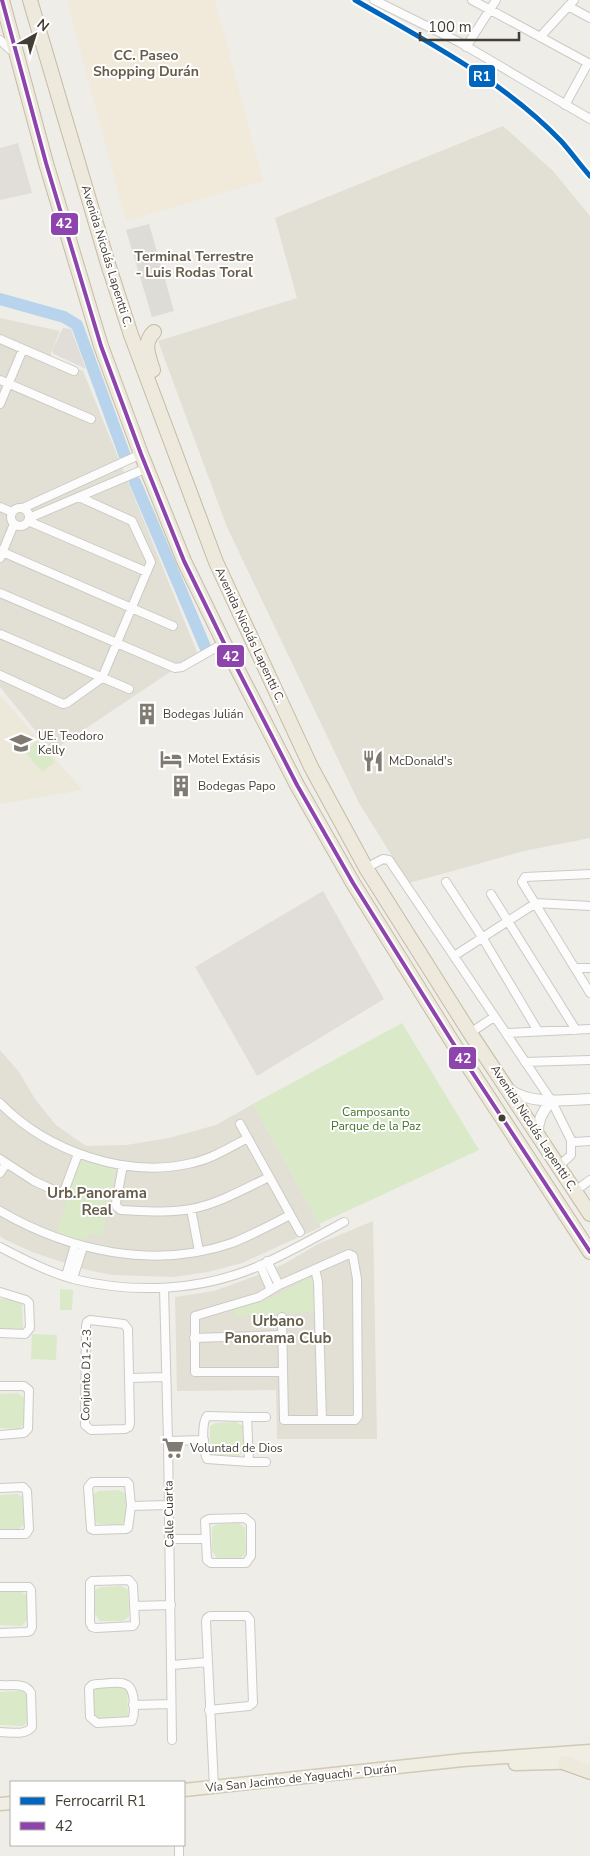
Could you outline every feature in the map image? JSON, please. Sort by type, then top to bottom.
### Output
[{"type":"highway","name":"Avenida Nicolás Lapentti C.","points":[[2,0],[46,163],[101,346],[141,454],[184,561],[224,644],[297,785],[353,883],[453,1043],[590,1252]]},
{"type":"highway","name":"Avenida Nicolás Lapentti C.","points":[[30,0],[131,335],[216,562],[307,758],[366,868],[470,1033],[590,1214]]},
{"type":"highway","points":[[154,332],[149,337],[147,348],[195,508]]},
{"type":"highway","points":[[565,1763],[590,1772]]},
{"type":"main road","name":"Vía San Jacinto de Yaguachi - Durán","points":[[185,1790],[462,1760],[590,1751]]},
{"type":"main road","name":"Vía San Jacinto de Yaguachi - Durán","points":[[418,1766],[590,1762]]},
{"type":"street","points":[[374,0],[466,47],[590,120]]},
{"type":"street","points":[[472,0],[589,63],[565,105]]},
{"type":"street","points":[[466,47],[496,0]]},
{"type":"street","points":[[540,37],[571,3],[590,18]]},
{"type":"street","points":[[0,40],[9,47],[21,66]]},
{"type":"street","points":[[0,339],[74,371]]},
{"type":"street","points":[[0,404],[23,350]]},
{"type":"street","points":[[0,380],[91,419]]},
{"type":"street","points":[[141,454],[23,508],[18,507],[12,512],[11,518],[14,524],[21,526],[29,520],[78,497],[147,468]]},
{"type":"street","points":[[0,675],[64,704],[102,678],[117,644],[151,562],[132,521],[78,497]]},
{"type":"street","points":[[0,507],[12,512]]},
{"type":"street","points":[[23,508],[28,512],[29,520]]},
{"type":"street","points":[[29,520],[148,572]]},
{"type":"street","points":[[14,524],[1,554],[173,626]]},
{"type":"street","points":[[0,593],[175,668],[182,667],[224,644]]},
{"type":"street","points":[[0,634],[129,689]]},
{"type":"street","points":[[366,868],[383,860],[389,860],[551,1100],[571,1140],[571,1155],[559,1166]]},
{"type":"street","points":[[590,874],[524,877],[522,882],[590,993]]},
{"type":"street","points":[[446,882],[482,937],[538,1031]]},
{"type":"street","points":[[491,894],[576,1030]]},
{"type":"street","points":[[454,956],[536,903],[590,906]]},
{"type":"street","points":[[576,968],[590,968]]},
{"type":"street","points":[[470,1033],[494,1016]]},
{"type":"street","points":[[506,1033],[590,1029]]},
{"type":"street","points":[[526,1062],[590,1060]]},
{"type":"street","points":[[509,1090],[519,1096],[533,1100],[590,1100]]},
{"type":"street","points":[[538,1134],[538,1125],[542,1112],[551,1100]]},
{"type":"street","points":[[0,1103],[23,1123],[44,1137],[78,1154],[123,1166],[160,1168],[193,1163],[211,1157],[248,1138]]},
{"type":"street","points":[[240,1124],[300,1232]]},
{"type":"street","points":[[571,1140],[575,1142],[590,1141]]},
{"type":"street","points":[[0,1173],[3,1162],[34,1181],[60,1192],[65,1190],[78,1154]]},
{"type":"street","points":[[123,1166],[116,1203],[117,1207],[121,1210],[157,1212],[191,1209],[222,1199],[269,1177]]},
{"type":"street","points":[[575,1191],[590,1180]]},
{"type":"street","points":[[191,1209],[199,1251]]},
{"type":"street","points":[[0,1211],[42,1233],[79,1246],[107,1252],[132,1254],[168,1254],[199,1251],[230,1243],[253,1234],[290,1215]]},
{"type":"street","points":[[0,1247],[26,1261],[69,1277],[123,1287],[164,1288],[215,1281],[264,1264],[344,1222]]},
{"type":"street","points":[[69,1277],[79,1246]]},
{"type":"street","points":[[282,1317],[284,1420],[355,1420],[358,1416],[355,1260],[353,1256],[349,1254],[259,1297],[197,1314],[194,1317],[194,1370],[197,1372],[282,1372]]},
{"type":"street","points":[[264,1264],[279,1286]]},
{"type":"street","points":[[264,1264],[271,1290]]},
{"type":"street","points":[[315,1269],[318,1282],[322,1420]]},
{"type":"street","name":"Calle Cuarta","points":[[164,1288],[172,1740]]},
{"type":"street","points":[[0,1292],[24,1298],[28,1303],[30,1328],[26,1334],[0,1333]]},
{"type":"street","name":"Conjunto D1-2-3","points":[[90,1320],[127,1326],[130,1378],[129,1428],[91,1430],[87,1428],[85,1425],[85,1415],[87,1322],[90,1320]]},
{"type":"street","points":[[194,1338],[282,1335]]},
{"type":"street","points":[[130,1378],[166,1377]]},
{"type":"street","points":[[0,1386],[24,1386],[29,1390],[28,1429],[24,1433],[0,1435]]},
{"type":"street","points":[[266,1417],[207,1416],[204,1420],[206,1456],[210,1460],[266,1462]]},
{"type":"street","points":[[247,1417],[249,1462]]},
{"type":"street","points":[[168,1441],[204,1440]]},
{"type":"street","points":[[92,1482],[127,1482],[130,1487],[131,1506],[128,1528],[94,1530],[90,1526],[89,1484],[92,1482]]},
{"type":"street","points":[[0,1488],[23,1487],[28,1491],[29,1529],[26,1534],[0,1534]]},
{"type":"street","points":[[131,1506],[168,1505]]},
{"type":"street","points":[[245,1518],[251,1523],[251,1556],[246,1563],[211,1563],[207,1560],[205,1540],[205,1521],[208,1519],[245,1518]]},
{"type":"street","points":[[169,1538],[205,1540]]},
{"type":"street","points":[[129,1580],[133,1585],[134,1606],[133,1626],[92,1627],[90,1623],[90,1584],[92,1581],[129,1580]]},
{"type":"street","points":[[0,1587],[29,1587],[31,1590],[32,1627],[27,1632],[0,1633]]},
{"type":"street","points":[[134,1606],[171,1605]]},
{"type":"street","points":[[209,1710],[249,1706],[253,1703],[248,1616],[210,1616],[207,1618],[209,1710],[214,1787]]},
{"type":"street","points":[[172,1664],[208,1662]]},
{"type":"street","points":[[97,1684],[125,1684],[132,1691],[133,1706],[132,1721],[97,1723],[90,1717],[89,1688],[97,1684]]},
{"type":"street","points":[[0,1685],[25,1686],[29,1689],[31,1693],[32,1727],[25,1733],[0,1732]]},
{"type":"street","points":[[133,1706],[171,1704]]},
{"type":"shaded area","name":"CC. Paseo Shopping Durán","points":[[67,0],[215,0],[263,181],[126,221]]},
{"type":"shaded area","points":[[503,126],[553,171],[590,216],[590,838],[524,851],[409,883],[359,803],[227,527],[158,341],[297,298],[275,218]]},
{"type":"shaded area","points":[[18,143],[32,193],[0,200],[0,148]]},
{"type":"shaded area","points":[[149,224],[174,311],[152,317],[126,230]]},
{"type":"shaded area","points":[[0,318],[60,331],[51,353],[52,358],[83,371],[201,662],[186,669],[173,670],[52,751],[0,687]]},
{"type":"shaded area","points":[[63,328],[71,329],[86,369],[54,354],[52,351]]},
{"type":"shaded area","name":"UE. Teodoro Kelly","points":[[0,695],[82,790],[0,804]]},
{"type":"shaded area","points":[[323,891],[384,999],[257,1076],[195,967]]},
{"type":"shaded area","points":[[0,1050],[19,1072],[35,1099],[56,1125],[86,1146],[126,1145],[169,1138],[216,1125],[253,1104],[321,1227],[242,1263],[208,1272],[174,1277],[112,1275],[83,1269],[32,1252],[4,1239],[0,1236]]},
{"type":"shaded area","points":[[373,1221],[377,1439],[277,1439],[276,1390],[177,1391],[175,1297],[214,1291],[258,1275],[284,1264],[318,1244]]},
{"type":"green space","points":[[37,741],[55,762],[42,772],[25,752]]},
{"type":"green space","name":"Camposanto Parque de la Paz","points":[[402,1023],[479,1150],[319,1224],[253,1104]]},
{"type":"green space","points":[[80,1160],[116,1170],[102,1236],[89,1233],[88,1238],[85,1238],[84,1242],[56,1233]]},
{"type":"green space","points":[[312,1277],[315,1281],[314,1312],[235,1316],[234,1310],[278,1295]]},
{"type":"green space","points":[[60,1289],[73,1290],[72,1310],[60,1310]]},
{"type":"green space","points":[[16,1298],[22,1302],[23,1328],[21,1330],[0,1333],[0,1299]]},
{"type":"green space","points":[[32,1334],[57,1335],[56,1360],[31,1359]]},
{"type":"green space","points":[[18,1393],[24,1398],[25,1423],[19,1429],[0,1428],[0,1394]]},
{"type":"green space","points":[[236,1422],[243,1426],[244,1451],[238,1457],[215,1456],[210,1450],[210,1426],[216,1423]]},
{"type":"green space","points":[[119,1490],[126,1494],[126,1519],[121,1525],[98,1524],[94,1521],[93,1494],[99,1491]]},
{"type":"green space","points":[[17,1494],[24,1498],[25,1524],[19,1529],[0,1529],[0,1495]]},
{"type":"green space","points":[[239,1523],[245,1528],[246,1553],[240,1559],[217,1558],[212,1551],[212,1527],[218,1524]]},
{"type":"green space","points":[[121,1586],[128,1590],[129,1616],[123,1621],[100,1621],[95,1614],[95,1590],[101,1587]]},
{"type":"green space","points":[[20,1591],[27,1595],[27,1620],[22,1626],[0,1625],[0,1592]]},
{"type":"green space","points":[[121,1686],[127,1690],[128,1715],[126,1718],[99,1720],[94,1714],[94,1690],[100,1687]]},
{"type":"green space","points":[[21,1691],[28,1695],[29,1721],[23,1726],[0,1725],[0,1692]]},
{"type":"waterway","points":[[0,299],[64,317],[77,325],[125,456]]},
{"type":"waterway","points":[[135,482],[206,649]]},
{"type":"rail line","name":"R1","points":[[355,0],[463,63],[515,99],[561,141],[590,176]]},
{"type":"transit line","name":"42","points":[[2,0],[46,163],[101,346],[141,454],[184,561],[297,785],[353,883],[453,1043],[590,1252]]},
{"type":"place","name":"Bodegas Julián","points":[[147,714]]},
{"type":"place","name":"UE. Teodoro Kelly","points":[[21,743]]},
{"type":"place","name":"Motel Extásis","points":[[171,759]]},
{"type":"place","name":"McDonald's","points":[[373,761]]},
{"type":"place","name":"Bodegas Papo","points":[[181,786]]},
{"type":"place","name":"Voluntad de Dios","points":[[173,1448]]},
{"type":"district","name":"CC. Paseo Shopping Durán","points":[[146,64]]},
{"type":"district","name":"Terminal Terrestre - Luis Rodas Toral","points":[[194,264]]},
{"type":"district","name":"Urb.Panorama Real","points":[[97,1202]]},
{"type":"district","name":"Urbano Panorama Club","points":[[278,1330]]}]
